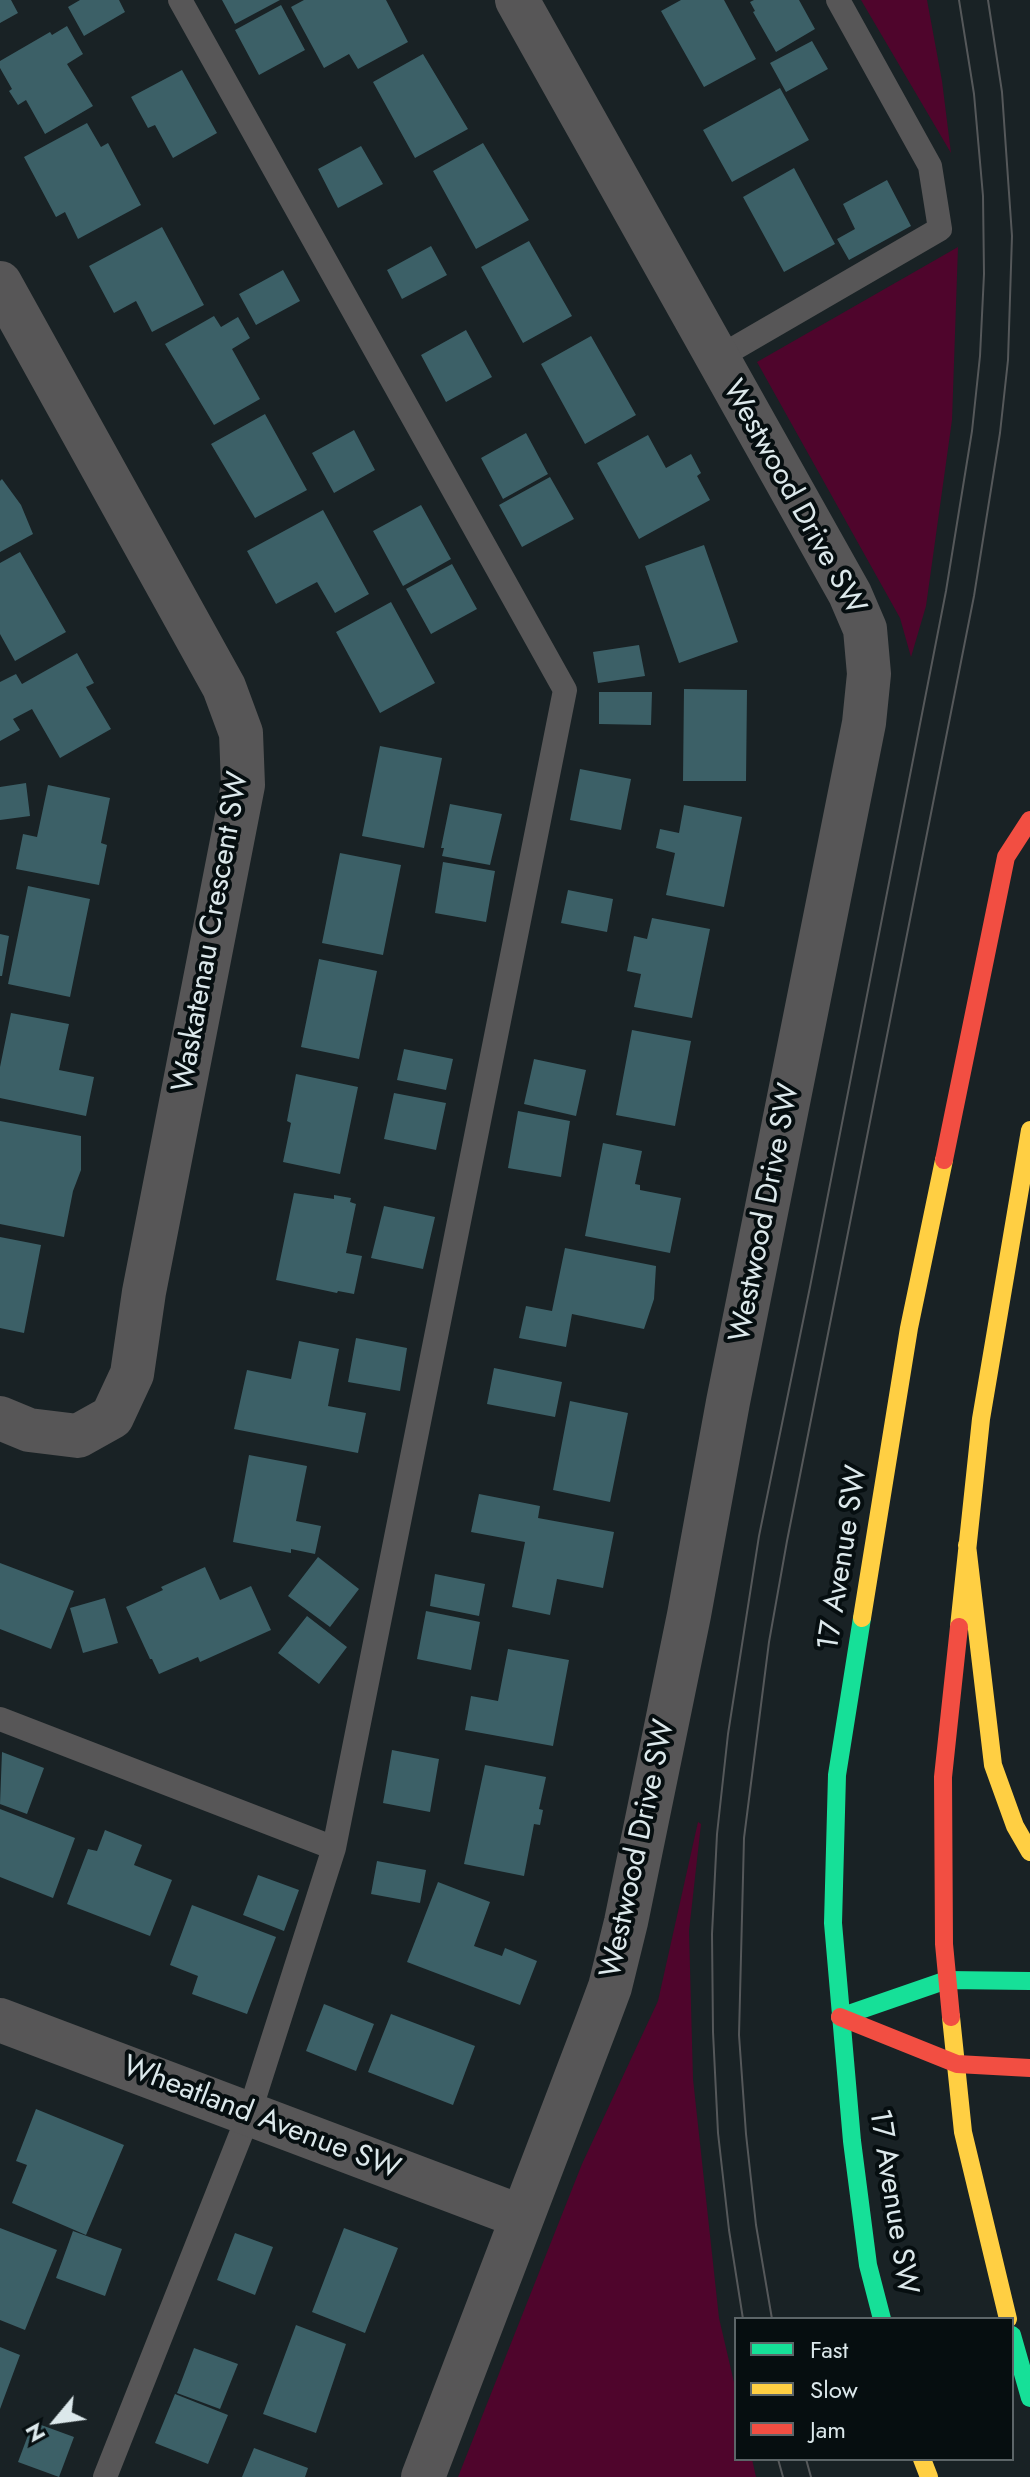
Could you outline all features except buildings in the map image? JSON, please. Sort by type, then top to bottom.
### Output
[{"type":"main road","name":"17 Avenue SW","points":[[881,2317],[868,2265],[840,2017],[833,1923],[837,1775],[912,1313],[1006,857],[1030,820]]},
{"type":"main road","points":[[1008,2317],[963,2132],[944,1935],[943,1777],[981,1419],[1030,1130]]},
{"type":"main road","points":[[967,1545],[993,1765],[1015,1826],[1030,1852]]},
{"type":"main road","points":[[840,2017],[947,1980],[1030,1981]]},
{"type":"main road","points":[[840,2017],[957,2064],[1030,2068]]},
{"type":"main road","points":[[1014,2342],[1030,2398]]},
{"type":"street","name":"Westwood Drive SW","points":[[423,2477],[610,1987],[689,1615],[734,1371],[864,723],[869,674],[865,629],[850,594],[517,0]]},
{"type":"street","name":"Waskatenau Crescent SW","points":[[0,283],[224,687],[241,733],[243,785],[144,1292],[132,1374],[112,1417],[78,1436],[29,1430],[0,1418]]},
{"type":"street","name":"Wheatland Avenue SW","points":[[0,2020],[522,2217]]},
{"type":"lane","points":[[105,2477],[249,2114],[334,1848],[565,690],[180,0]]},
{"type":"lane","points":[[716,359],[940,229],[930,166],[838,0]]},
{"type":"lane","points":[[0,1719],[334,1848]]},
{"type":"shaded area","points":[[861,0],[927,0],[951,153]]},
{"type":"shaded area","points":[[958,247],[952,420],[926,606],[911,657],[900,618],[757,362]]},
{"type":"shaded area","points":[[698,1822],[701,1824],[689,1931],[693,2079],[719,2318],[734,2382],[734,2461],[752,2461],[756,2477],[458,2477],[582,2164],[658,2001]]},
{"type":"tram line","points":[[743,2317],[718,2133],[712,1934],[717,1834],[728,1734],[759,1536],[946,591],[972,431],[984,274],[983,196],[974,94],[959,0]]},
{"type":"tram line","points":[[772,2317],[756,2225],[739,2035],[744,1838],[769,1642],[787,1541],[974,596],[1000,433],[1008,360],[1012,236],[1002,92],[988,0]]},
{"type":"tram line","points":[[779,2461],[783,2477]]},
{"type":"tram line","points":[[807,2461],[811,2477]]},
{"type":"traffic: fast","points":[[862,1618],[837,1775],[833,1923],[852,2141],[868,2265],[881,2317]]},
{"type":"traffic: fast","points":[[840,2017],[947,1980],[1030,1981]]},
{"type":"traffic: fast","points":[[1014,2342],[1030,2398]]},
{"type":"traffic: slow","points":[[959,1627],[981,1419],[1030,1130]]},
{"type":"traffic: slow","points":[[862,1618],[909,1328],[944,1160]]},
{"type":"traffic: slow","points":[[967,1545],[993,1765],[1015,1826],[1030,1852]]},
{"type":"traffic: slow","points":[[951,2017],[963,2132],[1008,2317]]},
{"type":"traffic: slow","points":[[923,2461],[929,2477]]},
{"type":"traffic: jam","points":[[944,1160],[1006,857],[1030,820]]},
{"type":"traffic: jam","points":[[951,2017],[944,1944],[943,1777],[959,1627]]},
{"type":"traffic: jam","points":[[840,2017],[957,2064],[1030,2068]]}]
